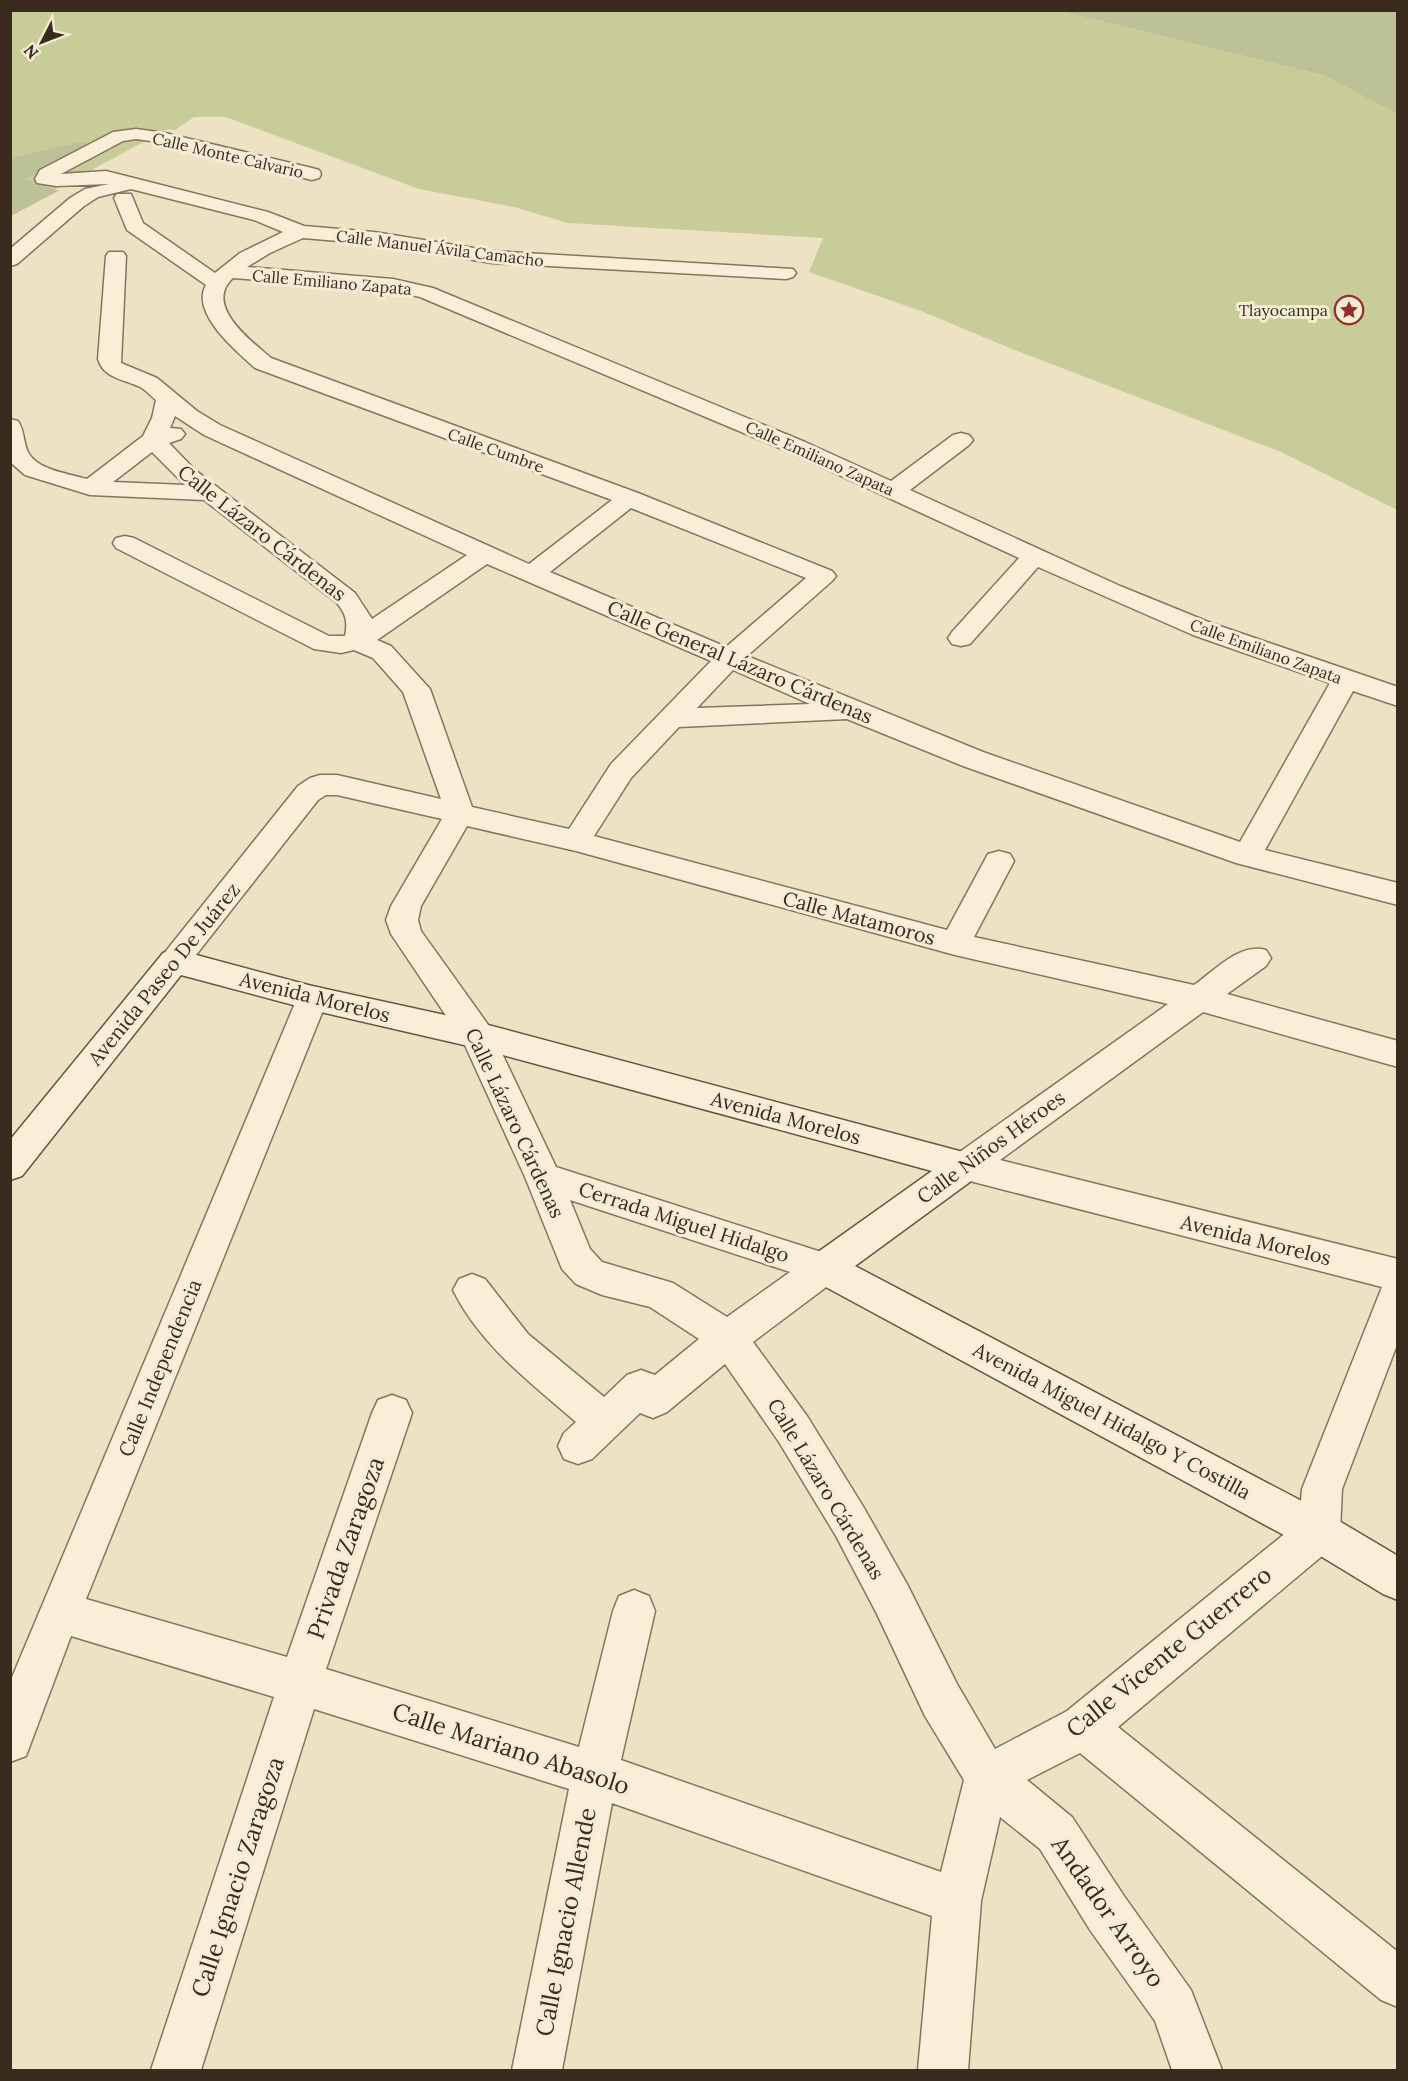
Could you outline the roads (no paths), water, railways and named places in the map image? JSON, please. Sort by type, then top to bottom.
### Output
[{"type":"street","name":"Calle Monte Calvario","points":[[131,191],[89,176],[53,181],[47,181],[44,177],[119,136],[136,134],[165,138],[312,174]]},
{"type":"street","name":"Calle Manuel Ávila Camacho","points":[[131,191],[261,216],[301,232],[374,238],[492,257],[786,273]]},
{"type":"street","points":[[10,260],[77,202],[92,193],[131,191],[134,226],[223,278],[248,258],[274,242],[301,232]]},
{"type":"street","name":"Calle General Lázaro Cárdenas","points":[[116,256],[109,359],[111,366],[149,383],[167,399],[212,430],[485,554],[852,711],[973,759],[1247,856],[1398,894]]},
{"type":"street","name":"Calle Emiliano Zapata","points":[[223,278],[393,285],[426,292],[538,337],[895,490],[1111,591],[1192,624],[1398,698]]},
{"type":"street","name":"Calle Cumbre","points":[[223,278],[212,292],[216,312],[249,352],[263,363],[629,498],[823,576],[729,658]]},
{"type":"street","points":[[153,440],[163,418],[167,399]]},
{"type":"street","points":[[10,426],[18,456],[33,470],[90,488],[210,494]]},
{"type":"street","points":[[90,488],[153,440],[180,432],[212,430]]},
{"type":"street","name":"Calle Lázaro Cárdenas","points":[[153,440],[176,466],[210,494],[346,598],[360,618],[361,626],[357,641]]},
{"type":"street","points":[[895,490],[961,440]]},
{"type":"street","points":[[10,485],[33,470]]},
{"type":"street","points":[[532,574],[621,505]]},
{"type":"street","points":[[125,543],[323,643],[341,645],[357,641],[485,554]]},
{"type":"street","points":[[961,638],[1036,555]]},
{"type":"street","points":[[357,641],[382,652],[416,689],[460,813]]},
{"type":"street","points":[[576,842],[621,771],[729,658]]},
{"type":"street","points":[[1247,856],[1345,680]]},
{"type":"street","points":[[672,718],[852,711]]},
{"type":"street","name":"Calle Matamoros","points":[[320,785],[337,785],[460,813],[955,944],[1196,999],[1398,1054]]},
{"type":"street","name":"Avenida Paseo De Juárez","points":[[10,1166],[308,793],[320,785]]},
{"type":"street","name":"Calle Lázaro Cárdenas","points":[[460,813],[406,906],[402,920],[406,934],[477,1035],[543,1177],[575,1258],[589,1273],[602,1279],[660,1294],[728,1338],[793,1429],[850,1522],[892,1599],[941,1700],[987,1777]]},
{"type":"street","points":[[955,944],[999,861]]},
{"type":"street","name":"Calle Niños Héroes","points":[[472,1290],[515,1346],[591,1433],[641,1387],[652,1401],[728,1338],[1255,958]]},
{"type":"street","name":"Avenida Morelos","points":[[174,960],[312,998],[477,1035],[966,1166],[1398,1275]]},
{"type":"street","name":"Calle Independencia","points":[[10,1740],[59,1612],[312,998]]},
{"type":"street","name":"Cerrada Miguel Hidalgo","points":[[543,1177],[824,1268]]},
{"type":"street","name":"Avenida Miguel Hidalgo Y Costilla","points":[[824,1268],[1319,1532],[1398,1580]]},
{"type":"street","points":[[1319,1532],[1322,1489],[1398,1291]]},
{"type":"street","name":"Privada Zaragoza","points":[[300,1683],[392,1413]]},
{"type":"street","name":"Calle Vicente Guerrero","points":[[987,1777],[1083,1727],[1319,1532]]},
{"type":"street","name":"Calle Ignacio Allende","points":[[537,2070],[595,1774],[634,1611]]},
{"type":"street","name":"Calle Mariano Abasolo","points":[[59,1612],[595,1774],[957,1901]]},
{"type":"street","name":"Calle Ignacio Zaragoza","points":[[176,2070],[300,1683]]},
{"type":"street","points":[[1083,1727],[1398,1983]]},
{"type":"street","points":[[943,2070],[957,1901],[987,1777]]},
{"type":"street","name":"Andador Arroyo","points":[[987,1777],[1056,1833],[1107,1913],[1174,2007],[1197,2070]]},
{"type":"place","name":"Tlayocampa","points":[[1349,310]]}]
